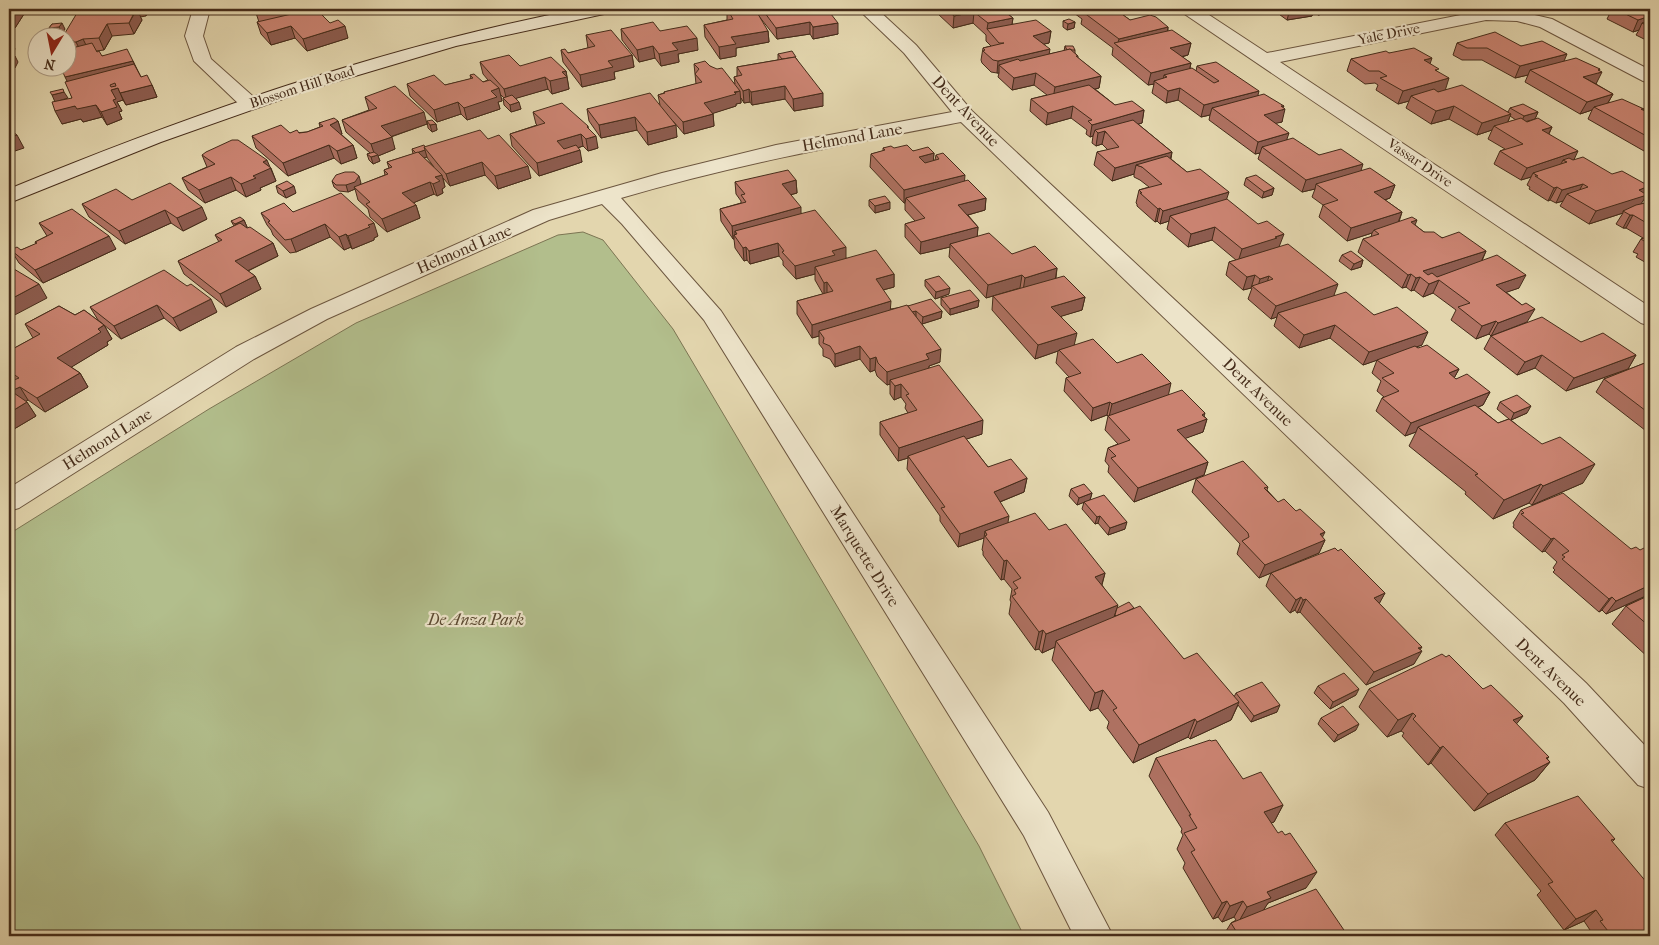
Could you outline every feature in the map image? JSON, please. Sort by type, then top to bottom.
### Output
[{"type":"street","points":[[201,9],[194,36],[203,61],[249,104]]},
{"type":"street","name":"Blossom Hill Road","points":[[9,197],[77,168],[249,104],[422,48],[552,18],[604,9]]},
{"type":"street","name":"Dent Avenue","points":[[868,9],[910,49],[965,115],[1567,686],[1650,774]]},
{"type":"street","name":"Vassar Drive","points":[[1189,9],[1650,318]]},
{"type":"street","name":"Yale Drive","points":[[1265,59],[1486,14],[1516,16],[1546,23],[1650,77]]},
{"type":"street","name":"Helmond Lane","points":[[9,501],[245,353],[318,314],[541,216],[669,177],[776,151],[965,115]]},
{"type":"street","name":"Marquette Drive","points":[[607,196],[630,219],[713,316],[1036,824],[1094,936]]},
{"type":"green space","name":"De Anza Park","points":[[583,232],[603,240],[673,329],[979,846],[1024,936],[9,936],[9,534],[209,409],[356,323],[558,235]]},
{"type":"building","points":[[9,9],[14,9],[9,16]]},
{"type":"building","points":[[136,9],[129,23],[107,24],[99,38],[78,41],[78,28],[68,28],[77,13]]},
{"type":"building","points":[[316,9],[330,23],[338,20],[345,26],[303,39],[291,26],[267,33],[257,22]]},
{"type":"building","points":[[727,9],[755,9],[768,31],[731,37],[736,44],[719,47],[704,25],[733,19]]},
{"type":"building","points":[[762,9],[827,9],[838,23],[813,27],[810,22],[776,28]]},
{"type":"building","points":[[946,9],[1001,9],[1013,18],[988,23],[974,12],[954,16]]},
{"type":"building","points":[[1115,9],[1130,20],[1150,15],[1156,17],[1168,27],[1119,39],[1083,12]]},
{"type":"building","points":[[1615,9],[1650,9],[1650,16],[1638,20]]},
{"type":"building","points":[[1069,19],[1075,22],[1068,24],[1063,21]]},
{"type":"building","points":[[1036,20],[1051,31],[1033,36],[1050,49],[998,61],[993,60],[983,51],[985,50],[983,48],[1004,43],[999,43],[987,29]]},
{"type":"building","points":[[1650,21],[1650,27],[1642,23]]},
{"type":"building","points":[[653,22],[660,31],[687,26],[697,38],[672,43],[678,50],[659,54],[653,46],[637,50],[621,29]]},
{"type":"building","points":[[62,23],[59,27],[49,28],[52,24]]},
{"type":"building","points":[[611,30],[632,55],[608,61],[613,67],[580,75],[561,50],[565,49],[568,53],[595,46],[586,35]]},
{"type":"building","points":[[1172,30],[1191,43],[1170,48],[1191,63],[1151,73],[1114,43]]},
{"type":"building","points":[[1495,32],[1521,46],[1542,41],[1567,54],[1520,66],[1487,48],[1467,48],[1457,43]]},
{"type":"building","points":[[92,43],[97,52],[99,51],[102,56],[127,49],[133,61],[78,74],[78,46]]},
{"type":"building","points":[[1065,46],[1073,46],[1075,50],[1067,50]]},
{"type":"building","points":[[1414,48],[1432,58],[1424,60],[1439,69],[1435,70],[1449,78],[1403,91],[1380,78],[1387,76],[1379,71],[1369,71],[1351,59],[1386,51],[1389,53]]},
{"type":"building","points":[[1070,49],[1101,76],[1055,87],[1036,73],[1014,78],[999,65],[1018,59],[1020,61]]},
{"type":"building","points":[[792,51],[796,57],[782,59],[778,54]]},
{"type":"building","points":[[509,55],[520,66],[551,57],[566,71],[562,72],[567,77],[550,81],[545,77],[504,89],[480,62]]},
{"type":"building","points":[[15,56],[12,62],[9,63],[9,57]]},
{"type":"building","points":[[795,57],[823,93],[793,99],[785,86],[751,92],[749,89],[743,91],[734,77],[742,75],[737,67]]},
{"type":"building","points":[[1576,58],[1600,69],[1598,70],[1602,72],[1583,77],[1613,94],[1587,102],[1530,70]]},
{"type":"building","points":[[705,61],[717,69],[722,68],[740,91],[734,92],[736,94],[704,103],[713,114],[683,122],[658,95],[702,82],[695,74],[699,69],[694,64]]},
{"type":"building","points":[[1216,62],[1259,91],[1204,105],[1180,88],[1168,91],[1154,81],[1167,77],[1164,75],[1192,68],[1214,83],[1219,81],[1197,66]]},
{"type":"building","points":[[134,64],[141,77],[147,75],[152,85],[120,93],[118,88],[111,90],[116,99],[113,100],[117,107],[101,112],[96,105],[77,109],[75,106],[55,111],[52,102],[72,98],[65,82]]},
{"type":"building","points":[[474,74],[483,82],[490,80],[499,88],[491,91],[497,97],[464,108],[458,102],[434,110],[407,84],[434,75],[445,85],[473,78],[470,75]]},
{"type":"building","points":[[1089,85],[1115,105],[1132,101],[1144,110],[1092,125],[1088,121],[1092,120],[1073,106],[1048,113],[1031,99]]},
{"type":"building","points":[[1462,85],[1511,114],[1482,123],[1454,106],[1436,111],[1411,96],[1434,89],[1438,92]]},
{"type":"building","points":[[395,86],[424,112],[381,126],[392,137],[371,144],[342,120],[377,108],[365,97]]},
{"type":"building","points":[[63,89],[64,92],[52,95],[50,92]]},
{"type":"building","points":[[650,93],[676,125],[647,132],[635,117],[599,125],[587,109]]},
{"type":"building","points":[[1264,94],[1284,106],[1281,106],[1285,109],[1264,115],[1289,133],[1258,142],[1212,108]]},
{"type":"building","points":[[512,95],[519,102],[510,105],[503,98]]},
{"type":"building","points":[[1622,99],[1644,109],[1641,109],[1650,114],[1650,138],[1594,107]]},
{"type":"building","points":[[562,103],[588,126],[596,136],[586,139],[581,134],[557,141],[564,149],[576,145],[580,150],[537,163],[510,134],[545,123],[533,112]]},
{"type":"building","points":[[1523,104],[1538,112],[1524,116],[1510,108]]},
{"type":"building","points":[[334,118],[338,121],[330,125],[353,145],[337,151],[329,145],[283,163],[252,136],[281,125],[290,133],[297,130],[299,133],[307,132],[323,126],[319,123]]},
{"type":"building","points":[[1521,118],[1527,122],[1538,118],[1552,127],[1542,130],[1578,151],[1527,168],[1500,151],[1523,144],[1494,126]]},
{"type":"building","points":[[432,120],[436,124],[430,125],[427,121]]},
{"type":"building","points":[[1133,120],[1172,152],[1115,168],[1097,152],[1119,147],[1105,131],[1098,133],[1095,130]]},
{"type":"building","points":[[9,129],[17,135],[9,138]]},
{"type":"building","points":[[480,130],[488,139],[499,135],[528,166],[495,176],[482,162],[446,174],[424,147]]},
{"type":"building","points":[[1293,138],[1319,155],[1341,149],[1363,164],[1306,180],[1262,147]]},
{"type":"building","points":[[232,140],[238,140],[267,160],[263,162],[271,168],[253,176],[256,178],[241,184],[231,177],[199,190],[182,178],[215,164],[202,155]]},
{"type":"building","points":[[424,145],[425,150],[416,153],[412,149]]},
{"type":"building","points":[[907,145],[913,151],[928,147],[934,153],[919,157],[925,163],[939,159],[936,155],[943,153],[965,175],[904,190],[871,154],[891,146],[894,148]]},
{"type":"building","points":[[374,152],[378,155],[371,157],[367,154]]},
{"type":"building","points":[[418,152],[442,175],[435,177],[440,181],[433,184],[430,182],[402,193],[416,205],[382,219],[366,204],[370,202],[354,187],[388,174],[384,170],[392,167],[387,162]]},
{"type":"building","points":[[1167,156],[1187,172],[1200,169],[1229,192],[1163,211],[1160,208],[1158,209],[1139,190],[1162,184],[1142,167],[1136,165]]},
{"type":"building","points":[[1583,157],[1612,174],[1622,171],[1649,186],[1639,190],[1647,195],[1596,211],[1567,194],[1588,187],[1583,184],[1562,190],[1557,187],[1554,188],[1533,173],[1567,162],[1563,160],[1569,158],[1573,160]]},
{"type":"building","points":[[1370,168],[1395,185],[1374,192],[1402,212],[1351,228],[1323,205],[1338,200],[1316,184]]},
{"type":"building","points":[[788,170],[796,180],[782,184],[801,207],[732,226],[720,209],[746,202],[741,195],[745,194],[735,182]]},
{"type":"building","points":[[354,172],[359,176],[355,182],[346,185],[336,185],[332,181],[336,175]]},
{"type":"building","points":[[1256,175],[1274,188],[1264,192],[1246,178]]},
{"type":"building","points":[[968,180],[986,198],[958,205],[978,227],[921,242],[905,224],[925,218],[906,198]]},
{"type":"building","points":[[287,181],[294,186],[283,191],[276,186]]},
{"type":"building","points":[[170,183],[202,207],[177,218],[165,210],[119,231],[82,204],[116,189],[132,200]]},
{"type":"building","points":[[341,193],[374,223],[368,225],[370,227],[348,236],[346,234],[339,237],[325,224],[285,240],[261,213],[284,203],[293,212]]},
{"type":"building","points":[[885,196],[890,202],[875,206],[869,200]]},
{"type":"building","points":[[1227,199],[1258,224],[1267,221],[1284,234],[1242,249],[1215,227],[1191,234],[1170,216]]},
{"type":"building","points":[[1650,202],[1650,225],[1623,211],[1636,205]]},
{"type":"building","points":[[72,209],[109,236],[35,270],[11,250],[17,247],[21,250],[53,233],[39,223]]},
{"type":"building","points":[[815,210],[846,247],[832,251],[835,255],[795,266],[782,252],[784,251],[778,243],[749,251],[746,247],[743,248],[734,235],[737,234],[735,231]]},
{"type":"building","points":[[240,217],[244,220],[235,224],[231,221]]},
{"type":"building","points":[[1412,217],[1417,220],[1411,222],[1424,232],[1434,232],[1442,238],[1459,232],[1486,251],[1423,271],[1428,275],[1432,273],[1437,277],[1497,255],[1526,275],[1496,285],[1522,305],[1526,303],[1535,309],[1498,323],[1496,321],[1482,326],[1458,307],[1470,303],[1439,280],[1429,284],[1420,277],[1416,278],[1411,274],[1408,275],[1363,239],[1379,234],[1374,230]]},
{"type":"building","points":[[240,223],[247,228],[250,227],[273,243],[235,261],[255,276],[220,294],[178,261],[222,240],[215,235]]},
{"type":"building","points":[[989,233],[1012,254],[1035,246],[1057,268],[1025,278],[1022,275],[988,285],[950,244]]},
{"type":"building","points":[[1650,236],[1650,247],[1644,244],[1647,243],[1641,239]]},
{"type":"building","points":[[1288,244],[1338,284],[1276,306],[1252,286],[1273,279],[1269,276],[1260,279],[1255,275],[1247,277],[1229,262]]},
{"type":"building","points":[[876,250],[894,274],[876,279],[891,301],[812,325],[797,301],[833,291],[827,282],[824,283],[815,267]]},
{"type":"building","points":[[1351,251],[1363,260],[1354,264],[1342,255]]},
{"type":"building","points":[[9,266],[39,284],[9,300]]},
{"type":"building","points":[[164,270],[187,286],[191,284],[211,299],[173,318],[157,305],[114,326],[90,307]]},
{"type":"building","points":[[939,276],[950,288],[936,292],[925,280]]},
{"type":"building","points":[[1064,276],[1085,297],[1051,307],[1077,333],[1038,345],[993,296]]},
{"type":"building","points":[[970,290],[979,300],[950,309],[941,298]]},
{"type":"building","points":[[1346,292],[1374,315],[1397,307],[1428,332],[1369,352],[1335,325],[1304,335],[1278,313]]},
{"type":"building","points":[[931,299],[942,311],[923,317],[916,311],[912,312],[908,306]]},
{"type":"building","points":[[907,305],[941,349],[926,354],[929,359],[887,372],[878,363],[876,357],[870,359],[860,346],[835,354],[830,346],[823,343],[824,338],[819,331]]},
{"type":"building","points":[[59,306],[75,315],[84,310],[104,325],[98,329],[101,332],[57,358],[80,373],[37,398],[20,387],[11,391],[27,402],[9,413],[9,382],[19,378],[9,371],[9,351],[40,334],[25,324]]},
{"type":"building","points":[[1542,317],[1581,342],[1603,333],[1636,355],[1574,378],[1542,355],[1525,362],[1491,336]]},
{"type":"building","points":[[1093,339],[1117,363],[1142,354],[1171,383],[1112,404],[1110,402],[1093,408],[1066,378],[1081,373],[1059,350]]},
{"type":"building","points":[[1427,345],[1459,369],[1449,373],[1456,379],[1467,374],[1490,392],[1411,423],[1382,398],[1399,391],[1382,378],[1394,373],[1377,360],[1415,346],[1418,348]]},
{"type":"building","points":[[1650,361],[1650,414],[1604,379]]},
{"type":"building","points":[[939,365],[983,420],[899,448],[880,422],[917,410],[906,395],[909,394],[901,384],[895,386],[890,380]]},
{"type":"building","points":[[1182,390],[1205,413],[1202,415],[1207,419],[1177,430],[1208,462],[1138,488],[1111,458],[1116,456],[1108,448],[1130,440],[1108,416]]},
{"type":"building","points":[[1517,395],[1531,406],[1514,413],[1500,402]]},
{"type":"building","points":[[1475,405],[1498,423],[1509,419],[1542,444],[1560,437],[1595,464],[1504,500],[1475,475],[1478,474],[1418,427]]},
{"type":"building","points":[[964,436],[988,467],[1011,459],[1027,478],[994,492],[1009,516],[960,534],[941,508],[945,507],[908,456]]},
{"type":"building","points":[[1243,461],[1268,487],[1264,488],[1278,502],[1284,499],[1296,511],[1300,509],[1325,532],[1320,534],[1325,540],[1265,565],[1242,541],[1249,537],[1248,533],[1196,479]]},
{"type":"building","points":[[1084,484],[1092,493],[1079,498],[1071,489]]},
{"type":"building","points":[[1563,493],[1631,549],[1636,547],[1640,550],[1644,548],[1650,553],[1650,585],[1616,601],[1612,597],[1609,599],[1562,559],[1565,557],[1562,555],[1569,551],[1521,514],[1524,513],[1521,510]]},
{"type":"building","points":[[1104,495],[1127,522],[1110,528],[1084,502]]},
{"type":"building","points":[[1035,513],[1049,530],[1066,524],[1105,573],[1095,577],[1118,605],[1046,634],[1043,630],[1039,632],[1012,596],[1016,594],[1014,590],[1018,588],[1013,582],[1021,578],[1007,560],[1004,561],[985,536],[987,535],[985,531]]},
{"type":"building","points":[[1335,548],[1338,551],[1341,549],[1385,593],[1374,598],[1422,647],[1418,648],[1422,651],[1374,672],[1306,599],[1303,600],[1301,597],[1296,600],[1271,573]]},
{"type":"building","points":[[1650,595],[1650,627],[1626,606]]},
{"type":"building","points":[[1129,602],[1134,608],[1115,615],[1117,608]]},
{"type":"building","points":[[1140,606],[1184,659],[1197,653],[1239,702],[1197,722],[1195,719],[1139,745],[1113,710],[1117,708],[1103,690],[1095,693],[1056,641]]},
{"type":"building","points":[[1442,654],[1446,657],[1449,655],[1483,689],[1491,685],[1523,716],[1513,720],[1549,757],[1546,758],[1550,762],[1488,794],[1443,746],[1440,748],[1413,719],[1416,716],[1413,713],[1398,720],[1369,689]]},
{"type":"building","points":[[1344,673],[1359,689],[1333,702],[1318,686]]},
{"type":"building","points":[[1262,682],[1280,705],[1254,716],[1236,693]]},
{"type":"building","points":[[1343,706],[1359,724],[1338,735],[1321,718]]},
{"type":"building","points":[[1210,740],[1216,740],[1243,779],[1261,772],[1283,805],[1264,812],[1278,833],[1282,831],[1285,835],[1290,833],[1317,872],[1267,892],[1271,898],[1247,907],[1243,901],[1230,906],[1227,901],[1222,903],[1191,852],[1195,850],[1184,833],[1197,828],[1156,758]]},
{"type":"building","points":[[1578,796],[1615,839],[1611,840],[1648,884],[1650,883],[1650,936],[1612,936],[1600,921],[1603,920],[1596,910],[1576,919],[1548,884],[1553,882],[1505,823]]},
{"type":"building","points":[[1316,889],[1348,936],[1239,936],[1231,923]]}]
